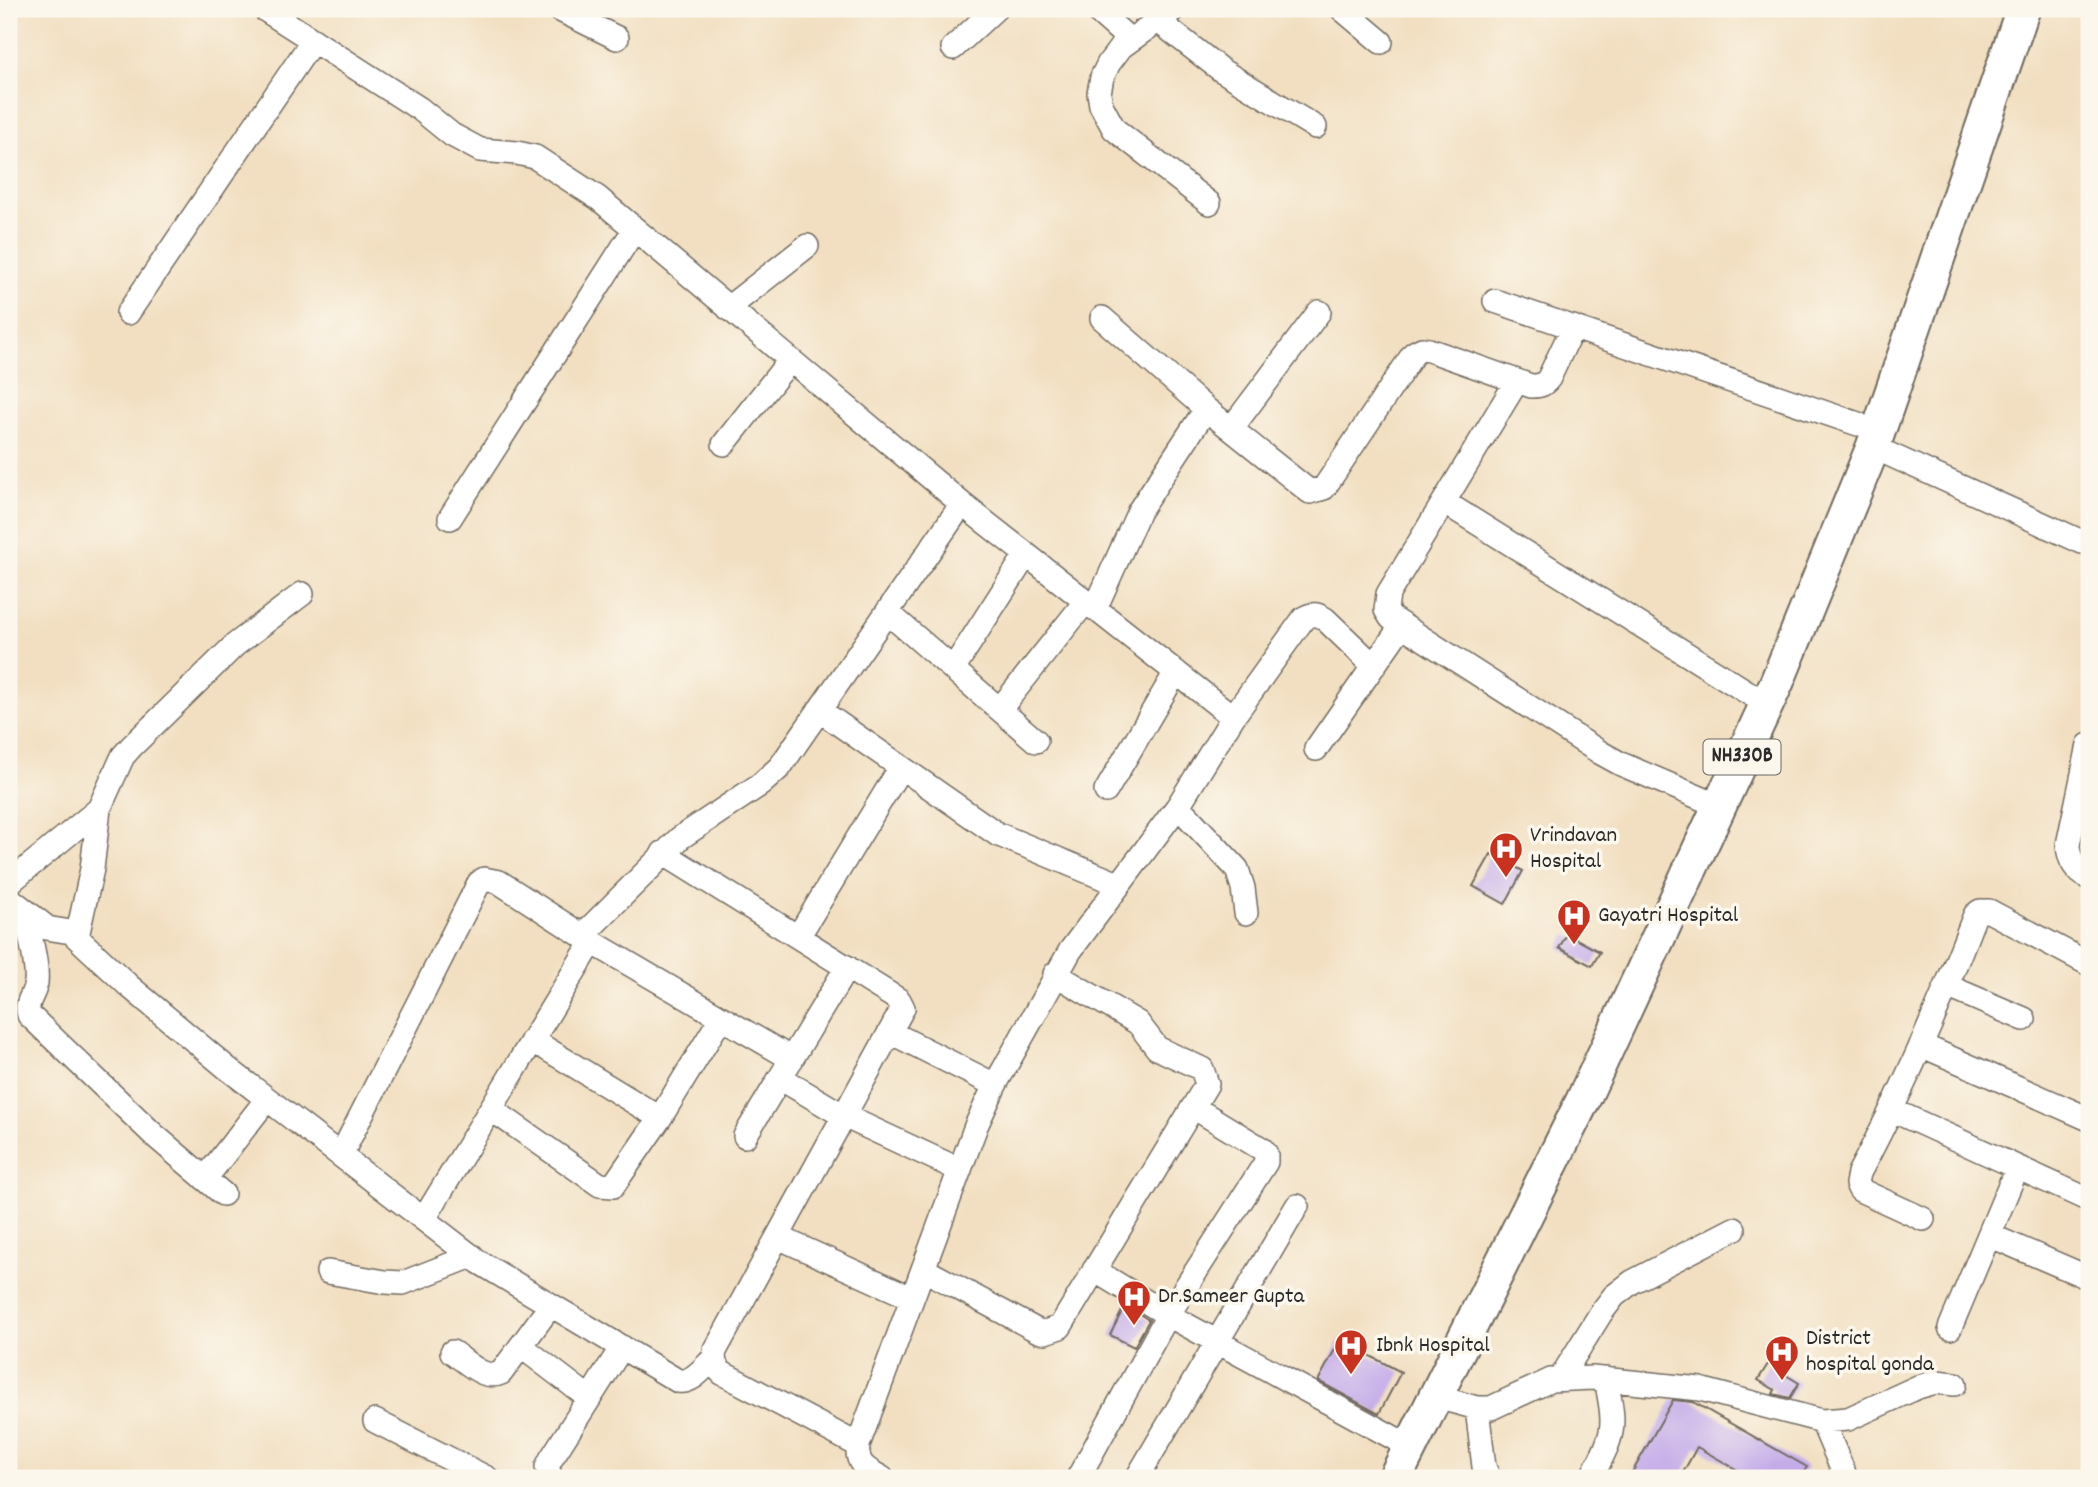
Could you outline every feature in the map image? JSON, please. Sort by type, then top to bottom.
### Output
[{"type":"highway","name":"NH330B","points":[[1374,1478],[1562,1116],[1752,695],[1836,486],[1866,435],[2000,9]]},
{"type":"highway","name":"NH330B","points":[[1395,1478],[1584,1100],[1777,682],[2023,9]]},
{"type":"street","points":[[264,9],[420,109],[447,132],[477,148],[535,157],[598,198],[962,504],[1233,717]]},
{"type":"street","points":[[558,9],[617,38]]},
{"type":"street","points":[[953,48],[995,9]]},
{"type":"street","points":[[1096,9],[1130,40]]},
{"type":"street","points":[[1342,9],[1381,41]]},
{"type":"street","points":[[1209,203],[1114,129],[1106,118],[1100,93],[1102,77],[1108,63],[1130,40],[1165,15],[1221,70],[1315,127]]},
{"type":"street","points":[[128,313],[313,40]]},
{"type":"street","points":[[450,518],[634,230]]},
{"type":"street","points":[[728,308],[807,246]]},
{"type":"street","points":[[1495,301],[1866,435],[2082,542]]},
{"type":"street","points":[[1231,429],[1319,312]]},
{"type":"street","points":[[1102,318],[1206,409],[1310,492],[1324,488],[1415,353],[1422,349],[1531,386],[1546,383],[1573,327]]},
{"type":"street","points":[[724,444],[790,360]]},
{"type":"street","points":[[1517,381],[1388,594],[1387,610],[1391,618],[1601,753],[1705,800]]},
{"type":"street","points":[[1000,709],[1090,605],[1139,511],[1206,409]]},
{"type":"street","points":[[1444,502],[1752,695]]},
{"type":"street","points":[[424,1219],[532,1040],[587,939],[663,853],[680,838],[761,784],[780,767],[962,504]]},
{"type":"street","points":[[953,668],[1026,555]]},
{"type":"street","points":[[77,937],[92,869],[99,808],[123,756],[235,645],[302,594]]},
{"type":"street","points":[[887,612],[1036,741]]},
{"type":"street","points":[[882,1478],[864,1468],[858,1461],[858,1445],[984,1106],[1055,974],[1118,884],[1178,806],[1233,717],[1304,618],[1311,614],[1325,619],[1374,666]]},
{"type":"street","points":[[1316,749],[1402,625]]},
{"type":"street","points":[[1106,791],[1176,672]]},
{"type":"street","points":[[819,710],[997,834],[1118,884]]},
{"type":"street","points":[[2089,745],[2068,845],[2074,867],[2089,878]]},
{"type":"street","points":[[798,937],[901,767]]},
{"type":"street","points":[[1178,806],[1237,869],[1246,913]]},
{"type":"street","points":[[9,883],[99,808]]},
{"type":"street","points":[[28,925],[71,932],[130,986],[267,1099],[472,1256],[684,1383],[713,1359],[903,1009],[903,1004],[663,853]]},
{"type":"street","points":[[341,1155],[479,883],[491,879],[721,1018],[844,1116],[960,1170]]},
{"type":"street","points":[[9,898],[28,925],[36,973],[36,986],[27,1005],[29,1015],[154,1135],[214,1186],[267,1099]]},
{"type":"street","points":[[1923,1219],[1860,1190],[1857,1184],[1859,1173],[1892,1110],[1947,986],[1975,915],[1980,911],[1989,911],[2089,964]]},
{"type":"street","points":[[745,1136],[847,967]]},
{"type":"street","points":[[923,1269],[1038,1331],[1045,1332],[1060,1327],[1207,1084],[1202,1069],[1157,1048],[1138,1023],[1055,974]]},
{"type":"street","points":[[1947,986],[2024,1019]]},
{"type":"street","points":[[491,1109],[600,1185],[613,1186],[660,1118],[721,1018]]},
{"type":"street","points":[[890,1032],[995,1085]]},
{"type":"street","points":[[532,1040],[660,1118]]},
{"type":"street","points":[[1921,1045],[2089,1119]]},
{"type":"street","points":[[1078,1478],[1168,1315],[1266,1162],[1266,1154],[1262,1149],[1193,1107]]},
{"type":"street","points":[[1892,1110],[2017,1168],[2088,1195]]},
{"type":"street","points":[[1950,1328],[2017,1168]]},
{"type":"street","points":[[1137,1478],[1297,1206]]},
{"type":"street","points":[[1560,1379],[1614,1296],[1632,1282],[1734,1229]]},
{"type":"street","points":[[1989,1235],[2089,1278]]},
{"type":"street","points":[[778,1237],[912,1298]]},
{"type":"street","points":[[328,1272],[403,1283],[472,1256]]},
{"type":"street","points":[[1094,1270],[1168,1315],[1394,1438]]},
{"type":"street","points":[[452,1352],[486,1376],[494,1377],[501,1373],[551,1304]]},
{"type":"street","points":[[521,1346],[590,1398]]},
{"type":"street","points":[[551,1478],[547,1468],[551,1458],[622,1347]]},
{"type":"street","points":[[713,1359],[722,1373],[858,1445]]},
{"type":"street","points":[[1436,1397],[1477,1408],[1491,1408],[1560,1379],[1606,1379],[1700,1389],[1822,1421],[1848,1419],[1918,1387],[1936,1382],[1955,1384]]},
{"type":"street","points":[[1591,1478],[1611,1440],[1613,1428],[1606,1379]]},
{"type":"street","points":[[1477,1408],[1489,1478]]},
{"type":"street","points":[[375,1421],[487,1478]]},
{"type":"street","points":[[1822,1421],[1846,1478]]},
{"type":"building","points":[[1491,854],[1523,871],[1505,904],[1473,886]]},
{"type":"building","points":[[1567,934],[1600,952],[1592,966],[1559,948]]},
{"type":"building","points":[[1125,1305],[1149,1320],[1134,1347],[1110,1335]]},
{"type":"building","points":[[1340,1340],[1401,1372],[1379,1414],[1318,1381]]},
{"type":"building","points":[[1768,1364],[1799,1383],[1790,1398],[1773,1394],[1775,1390],[1758,1380]]},
{"type":"building","points":[[1673,1400],[1693,1402],[1807,1467],[1800,1478],[1752,1478],[1697,1447],[1680,1478],[1629,1478]]},
{"type":"place","name":"Vrindavan Hospital","points":[[1506,879]]},
{"type":"place","name":"Gayatri Hospital","points":[[1574,946]]},
{"type":"place","name":"Dr.Sameer Gupta","points":[[1134,1327]]},
{"type":"place","name":"Ibnk Hospital","points":[[1351,1376]]},
{"type":"place","name":"District hospital gonda","points":[[1782,1382]]}]
